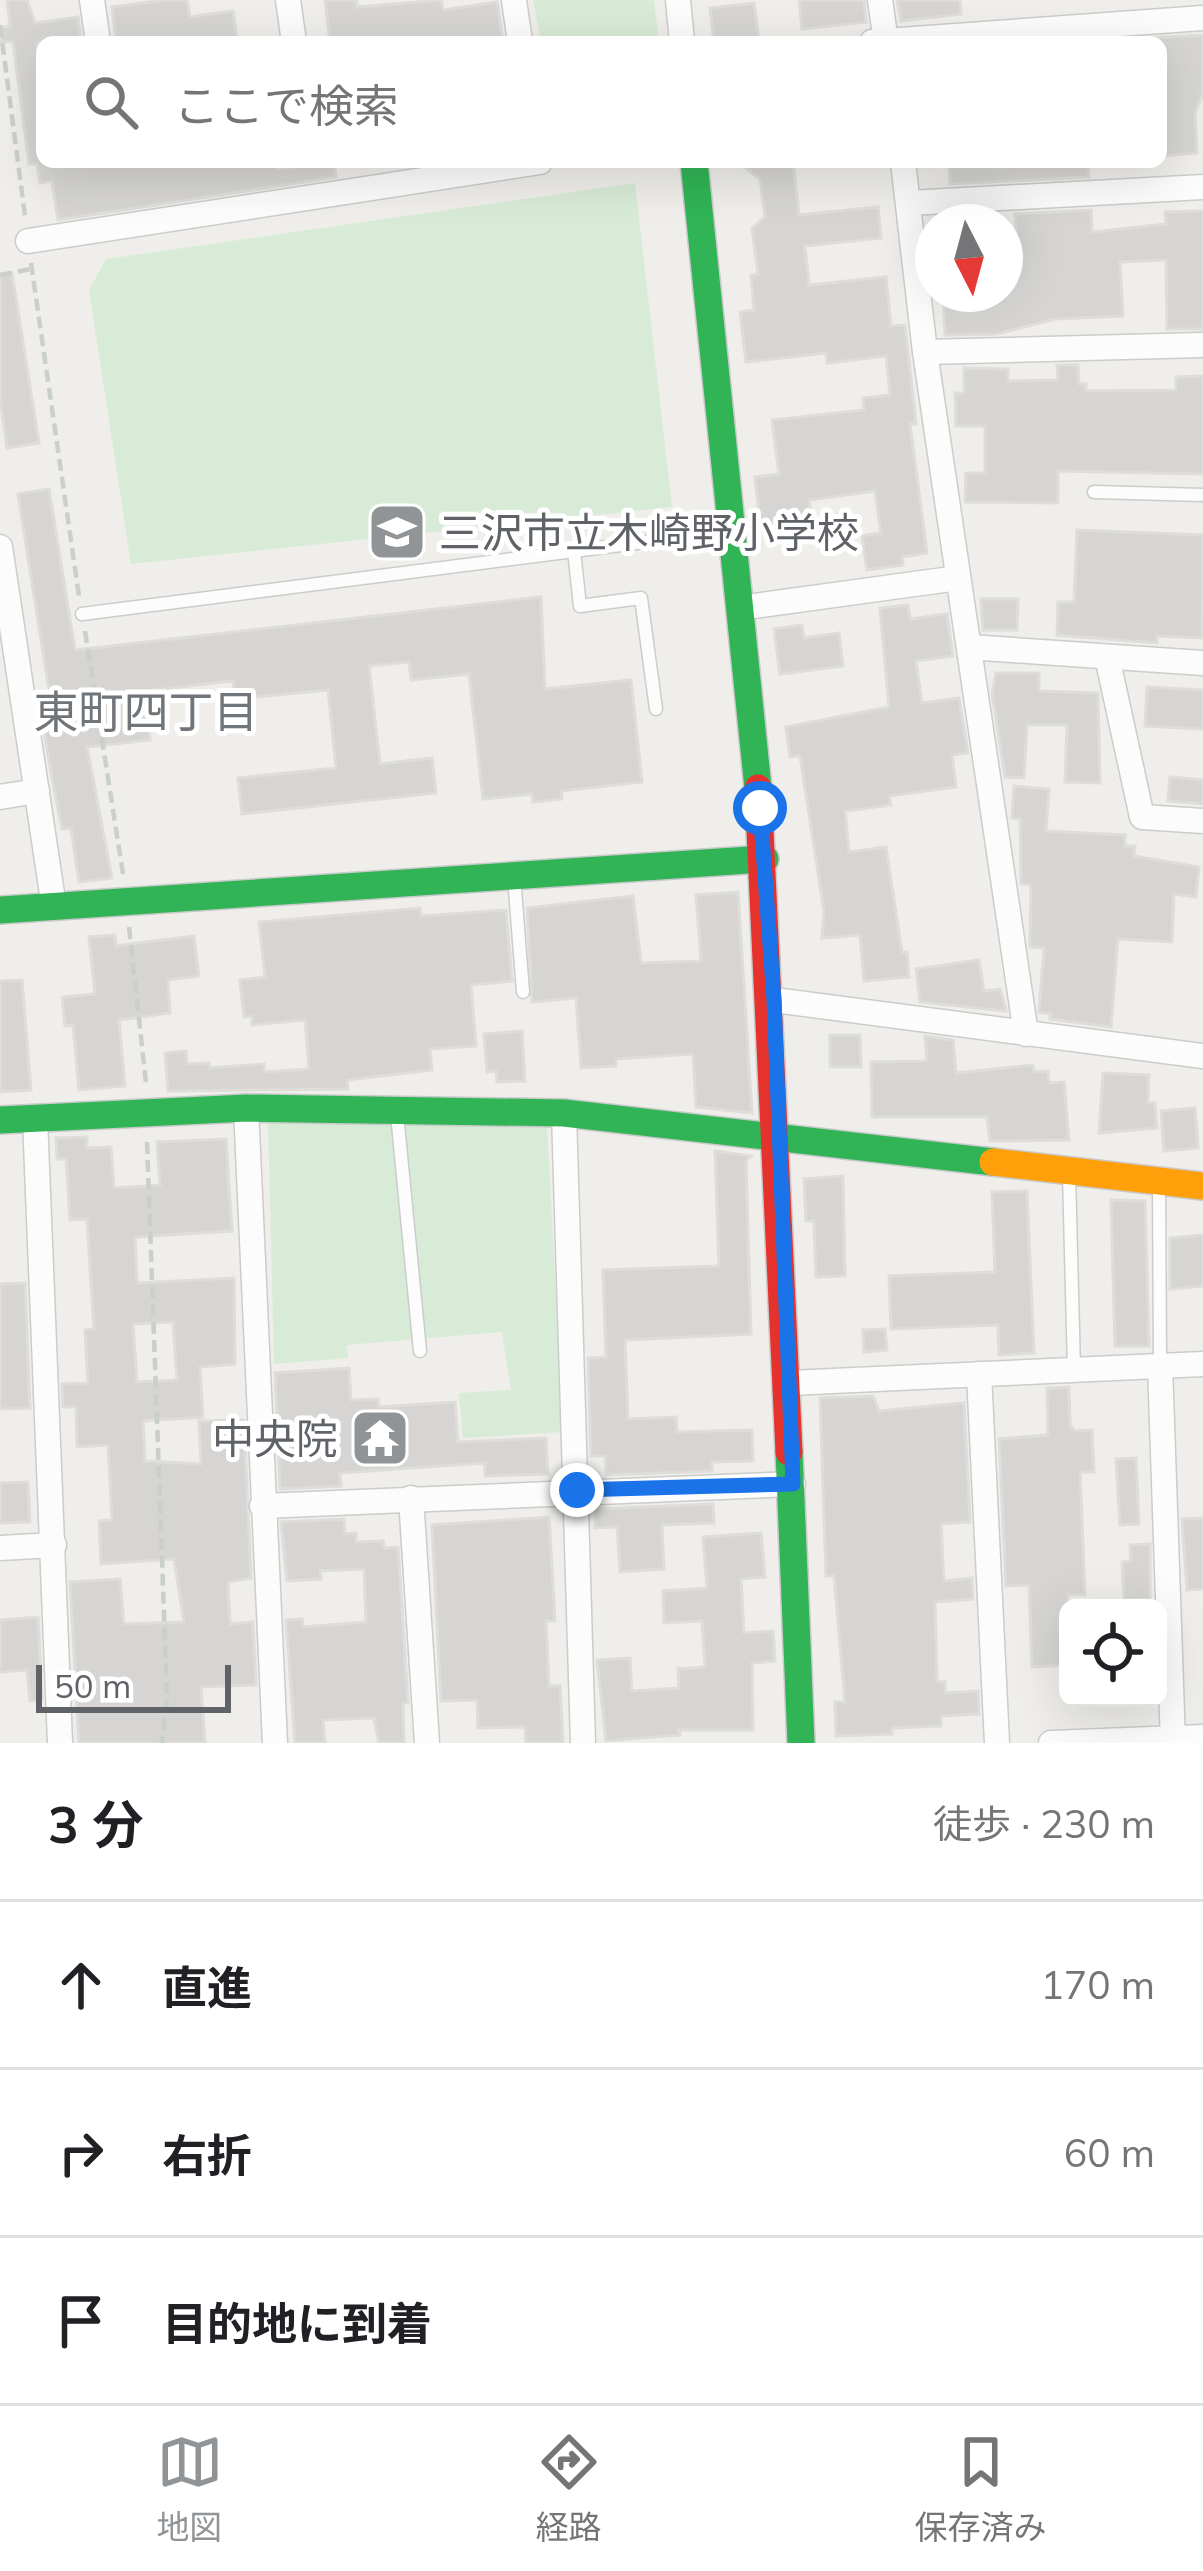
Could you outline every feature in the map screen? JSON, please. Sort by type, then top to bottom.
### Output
[{"type":"street","points":[[92,0],[97,36]]},
{"type":"street","points":[[288,0],[293,36]]},
{"type":"street","points":[[514,0],[519,36]]},
{"type":"street","points":[[678,0],[681,36]]},
{"type":"street","points":[[880,0],[885,36]]},
{"type":"street","points":[[955,36],[1203,18]]},
{"type":"street","points":[[28,241],[501,168]]},
{"type":"street","points":[[695,168],[765,859],[801,1743]]},
{"type":"street","points":[[904,168],[925,352],[1027,1034]]},
{"type":"street","points":[[909,203],[1203,187]]},
{"type":"street","points":[[925,352],[1203,345]]},
{"type":"street","points":[[0,548],[54,907]]},
{"type":"street","points":[[740,608],[958,578]]},
{"type":"street","points":[[969,647],[1203,663]]},
{"type":"street","points":[[1107,657],[1142,817],[1203,821]]},
{"type":"street","points":[[0,797],[37,791]]},
{"type":"street","points":[[0,910],[765,859]]},
{"type":"street","points":[[774,1000],[1203,1056]]},
{"type":"street","points":[[246,1108],[275,1743]]},
{"type":"street","points":[[0,1120],[246,1108],[564,1113],[1203,1186]]},
{"type":"street","points":[[564,1113],[584,1743]]},
{"type":"street","points":[[35,1118],[60,1743]]},
{"type":"street","points":[[789,1383],[1203,1364]]},
{"type":"street","points":[[1160,1365],[1173,1741]]},
{"type":"street","points":[[979,1374],[997,1743]]},
{"type":"street","points":[[262,1506],[793,1484]]},
{"type":"street","points":[[411,1498],[427,1743]]},
{"type":"street","points":[[0,1548],[54,1545]]},
{"type":"street","points":[[1051,1743],[1203,1737]]},
{"type":"lane","points":[[1094,492],[1203,495]]},
{"type":"lane","points":[[82,614],[733,531]]},
{"type":"lane","points":[[574,551],[580,606],[641,598],[656,709]]},
{"type":"lane","points":[[514,875],[523,992]]},
{"type":"lane","points":[[396,1107],[419,1351]]},
{"type":"lane","points":[[1069,1171],[1074,1370]]},
{"type":"lane","points":[[1159,1181],[1160,1365]]},
{"type":"path","points":[[0,274],[32,268]]},
{"type":"green space","points":[[533,0],[654,0],[658,36],[540,36]]},
{"type":"green space","points":[[635,183],[672,507],[131,564],[89,290],[106,259]]},
{"type":"green space","points":[[268,1120],[547,1125],[563,1432],[463,1438],[459,1393],[511,1390],[502,1332],[347,1345],[348,1358],[274,1364]]},
{"type":"building","points":[[7,0],[27,0],[35,23],[78,17],[80,36],[36,36],[36,164],[29,164],[13,42],[0,42],[0,28],[10,26]]},
{"type":"building","points":[[187,0],[190,17],[233,11],[237,36],[115,36],[112,7]]},
{"type":"building","points":[[325,0],[357,0],[357,7],[441,0],[443,10],[497,2],[502,36],[329,36]]},
{"type":"building","points":[[799,0],[864,0],[866,22],[802,29]]},
{"type":"building","points":[[897,0],[960,0],[961,14],[901,21]]},
{"type":"building","points":[[754,3],[758,36],[713,36],[710,8]]},
{"type":"building","points":[[1203,35],[1203,95],[1195,112],[1197,153],[1167,156],[1167,37]]},
{"type":"building","points":[[38,168],[335,168],[336,177],[58,220],[52,181],[40,183]]},
{"type":"building","points":[[746,168],[794,168],[799,215],[878,207],[881,238],[805,246],[809,285],[886,277],[891,326],[905,325],[916,424],[910,424],[927,553],[902,557],[903,565],[867,570],[862,536],[881,533],[875,491],[809,500],[812,526],[761,531],[755,477],[779,474],[772,420],[864,410],[863,398],[890,395],[886,356],[827,363],[826,353],[746,362],[740,312],[754,310],[751,275],[758,274],[752,228],[765,217],[760,179]]},
{"type":"building","points":[[949,168],[1088,168],[1089,177],[950,184]]},
{"type":"building","points":[[1091,210],[1092,232],[1166,224],[1165,212],[1203,211],[1203,329],[1167,329],[1166,260],[1120,262],[1123,316],[1055,319],[996,334],[945,335],[944,312],[1023,312],[1023,214]]},
{"type":"building","points":[[12,273],[39,443],[7,448],[0,399],[0,274]]},
{"type":"building","points":[[1057,365],[1078,365],[1079,384],[1086,384],[1086,391],[1176,390],[1176,377],[1203,376],[1203,474],[1058,471],[1058,503],[965,502],[966,473],[985,473],[985,426],[956,426],[955,393],[964,393],[964,368],[1008,369],[1008,381],[1058,380]]},
{"type":"building","points":[[49,489],[75,650],[541,597],[545,689],[631,680],[642,782],[561,791],[562,799],[533,802],[532,794],[483,799],[469,674],[411,680],[409,662],[369,666],[380,764],[432,758],[436,793],[242,814],[238,778],[336,768],[328,690],[235,699],[233,681],[145,691],[150,740],[87,747],[112,878],[79,882],[71,828],[62,829],[43,724],[54,722],[18,494]]},
{"type":"building","points":[[1077,530],[1203,535],[1202,638],[1157,636],[1157,643],[1057,635],[1058,602],[1074,602]]},
{"type":"building","points":[[981,599],[1018,599],[1017,630],[983,630]]},
{"type":"building","points":[[908,605],[910,619],[947,614],[953,656],[916,661],[922,703],[959,698],[968,753],[952,755],[956,787],[889,796],[891,805],[845,811],[849,852],[886,847],[902,953],[907,952],[909,977],[864,981],[860,935],[822,938],[824,911],[800,756],[790,757],[786,727],[889,707],[880,608]]},
{"type":"building","points":[[802,625],[804,638],[839,633],[843,666],[780,674],[774,629]]},
{"type":"building","points":[[996,673],[1039,673],[1039,691],[1098,693],[1100,783],[1065,782],[1067,725],[1027,725],[1024,778],[1005,777],[992,693]]},
{"type":"building","points":[[1147,687],[1203,690],[1203,729],[1145,726]]},
{"type":"building","points":[[1170,777],[1203,780],[1203,804],[1168,801]]},
{"type":"building","points":[[1014,786],[1049,789],[1046,831],[1125,835],[1125,846],[1135,846],[1134,856],[1199,867],[1196,897],[1174,894],[1172,942],[1118,939],[1111,1027],[1050,1019],[1051,1014],[1039,1012],[1044,948],[1030,947],[1031,885],[1021,884],[1020,819],[1012,818]]},
{"type":"building","points":[[738,892],[752,1113],[696,1107],[693,1054],[616,1059],[616,1066],[581,1068],[576,998],[532,1002],[527,908],[633,896],[641,963],[701,961],[696,895]]},
{"type":"building","points":[[420,908],[421,916],[506,910],[512,981],[471,985],[476,1046],[430,1049],[432,1070],[347,1080],[348,1089],[168,1091],[165,1053],[186,1051],[187,1064],[209,1063],[209,1068],[264,1064],[264,1072],[309,1069],[305,1020],[252,1025],[252,1016],[244,1017],[240,980],[265,977],[259,922]]},
{"type":"building","points":[[115,935],[116,946],[194,936],[199,976],[168,980],[170,1013],[119,1020],[125,1086],[79,1090],[73,1025],[65,1026],[62,997],[95,994],[89,937]]},
{"type":"building","points":[[979,960],[984,991],[1000,989],[1006,1011],[920,1002],[916,969]]},
{"type":"building","points":[[22,980],[31,1090],[0,1092],[0,981]]},
{"type":"building","points":[[522,1031],[525,1081],[497,1082],[496,1071],[487,1072],[484,1034]]},
{"type":"building","points":[[830,1035],[860,1035],[861,1067],[830,1067]]},
{"type":"building","points":[[925,1036],[953,1040],[956,1073],[1033,1065],[1034,1072],[1048,1071],[1049,1083],[1064,1082],[1069,1140],[990,1141],[987,1117],[872,1117],[871,1062],[927,1061]]},
{"type":"building","points":[[1103,1073],[1149,1075],[1148,1103],[1155,1103],[1157,1128],[1099,1133]]},
{"type":"building","points":[[1195,1108],[1198,1148],[1164,1151],[1161,1111]]},
{"type":"building","points":[[87,1137],[87,1148],[111,1147],[114,1188],[160,1185],[157,1142],[226,1139],[232,1231],[135,1237],[137,1283],[234,1278],[235,1364],[200,1367],[203,1417],[143,1421],[145,1461],[201,1464],[199,1421],[244,1420],[251,1578],[228,1582],[230,1624],[253,1622],[256,1685],[201,1687],[205,1743],[79,1743],[70,1582],[120,1579],[124,1624],[184,1622],[174,1559],[101,1564],[99,1521],[112,1520],[108,1445],[77,1447],[76,1407],[63,1407],[62,1384],[88,1383],[85,1330],[94,1329],[87,1219],[70,1220],[66,1159],[57,1159],[56,1138]],"holes":[[[173,1322],[177,1380],[137,1382],[133,1324]]]},
{"type":"building","points":[[715,1151],[751,1156],[746,1161],[751,1334],[625,1340],[628,1419],[676,1417],[677,1432],[752,1430],[753,1461],[712,1462],[712,1471],[606,1475],[605,1456],[591,1456],[588,1358],[606,1357],[603,1270],[719,1266]]},
{"type":"building","points":[[843,1176],[845,1276],[816,1277],[814,1221],[806,1221],[804,1179]]},
{"type":"building","points":[[1027,1191],[1034,1353],[999,1355],[998,1325],[891,1329],[889,1276],[995,1272],[992,1192]]},
{"type":"building","points":[[1111,1200],[1145,1201],[1149,1346],[1115,1346]]},
{"type":"building","points":[[1203,1235],[1203,1286],[1170,1289],[1170,1238]]},
{"type":"building","points":[[25,1283],[30,1408],[0,1409],[0,1284]]},
{"type":"building","points":[[885,1329],[887,1350],[864,1352],[863,1330]]},
{"type":"building","points":[[349,1368],[351,1400],[378,1399],[379,1407],[455,1402],[458,1442],[546,1438],[548,1474],[485,1476],[485,1463],[340,1473],[341,1486],[280,1489],[275,1373]]},
{"type":"building","points":[[1069,1387],[1070,1425],[1075,1431],[1092,1430],[1094,1472],[1080,1472],[1085,1595],[1059,1599],[1059,1666],[1032,1667],[1029,1585],[1006,1586],[999,1439],[1048,1435],[1047,1388]]},
{"type":"building","points":[[873,1396],[879,1411],[964,1403],[970,1522],[941,1524],[944,1581],[972,1578],[973,1599],[935,1602],[937,1682],[945,1682],[945,1693],[978,1691],[979,1714],[941,1716],[941,1726],[892,1728],[892,1734],[836,1736],[835,1702],[845,1702],[834,1576],[826,1576],[820,1398]]},
{"type":"building","points":[[1136,1458],[1139,1524],[1120,1525],[1116,1459]]},
{"type":"building","points":[[28,1482],[30,1522],[0,1523],[0,1483]]},
{"type":"building","points":[[713,1504],[714,1523],[662,1525],[664,1569],[620,1572],[617,1527],[595,1528],[595,1509]]},
{"type":"building","points":[[549,1517],[555,1621],[546,1621],[549,1686],[560,1686],[563,1743],[526,1743],[525,1727],[478,1728],[477,1700],[441,1701],[432,1525]]},
{"type":"building","points":[[1203,1518],[1203,1589],[1187,1590],[1182,1519]]},
{"type":"building","points":[[344,1519],[345,1534],[356,1533],[356,1542],[383,1541],[384,1548],[398,1547],[408,1703],[403,1703],[404,1743],[379,1743],[374,1718],[323,1720],[325,1743],[295,1743],[286,1620],[302,1619],[303,1627],[366,1622],[364,1569],[320,1571],[321,1579],[287,1581],[281,1522]]},
{"type":"building","points":[[761,1533],[765,1577],[741,1579],[744,1633],[773,1631],[775,1661],[752,1663],[753,1730],[679,1730],[680,1735],[606,1741],[597,1660],[630,1658],[632,1691],[679,1688],[678,1669],[705,1667],[702,1621],[664,1623],[663,1591],[707,1588],[703,1537]]},
{"type":"building","points":[[1150,1544],[1150,1599],[1124,1599],[1122,1562],[1131,1561],[1130,1545]]},
{"type":"building","points":[[38,1617],[42,1700],[30,1701],[27,1670],[0,1672],[0,1620]]},
{"type":"traffic: fast","points":[[695,168],[758,788]]},
{"type":"traffic: fast","points":[[0,910],[765,859]]},
{"type":"traffic: fast","points":[[0,1120],[246,1108],[564,1113],[993,1162]]},
{"type":"traffic: fast","points":[[789,1452],[801,1743]]},
{"type":"traffic: slow","points":[[993,1162],[1203,1186]]},
{"type":"traffic: jam","points":[[758,788],[789,1452]]},
{"type":"place","name":"三沢市立木崎野小学校","points":[[397,532]]},
{"type":"place","name":"中央院","points":[[380,1438]]},
{"type":"district","name":"東町四丁目","points":[[146,711]]},
{"type":"route","points":[[577,1490],[793,1484],[774,1000],[760,808]]}]
